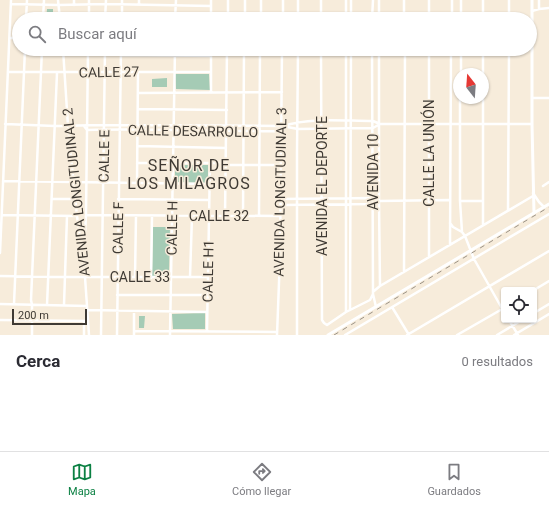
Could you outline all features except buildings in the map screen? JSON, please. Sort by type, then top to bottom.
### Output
[{"type":"main road","points":[[532,0],[532,11]]},
{"type":"main road","points":[[531,56],[534,213]]},
{"type":"main road","points":[[328,335],[549,204]]},
{"type":"street","points":[[0,253],[11,0]]},
{"type":"street","points":[[26,12],[27,0]]},
{"type":"street","points":[[43,12],[44,0]]},
{"type":"street","points":[[58,0],[60,12]]},
{"type":"street","points":[[74,0],[74,5]]},
{"type":"street","points":[[122,0],[122,12]]},
{"type":"street","points":[[138,4],[139,0]]},
{"type":"street","points":[[176,0],[176,12]]},
{"type":"street","points":[[211,0],[211,12]]},
{"type":"street","points":[[228,0],[228,12]]},
{"type":"street","points":[[244,12],[245,0]]},
{"type":"street","points":[[261,0],[261,12]]},
{"type":"street","points":[[283,0],[283,12]]},
{"type":"street","points":[[298,0],[298,12]]},
{"type":"street","points":[[321,0],[321,12]]},
{"type":"street","points":[[346,0],[346,12]]},
{"type":"street","points":[[351,0],[351,12]]},
{"type":"street","points":[[372,12],[373,0]]},
{"type":"street","points":[[379,0],[379,12]]},
{"type":"street","points":[[404,0],[404,12]]},
{"type":"street","points":[[429,0],[429,12]]},
{"type":"street","points":[[452,0],[452,12]]},
{"type":"street","points":[[461,0],[461,12]]},
{"type":"street","points":[[483,0],[483,12]]},
{"type":"street","points":[[509,0],[509,12]]},
{"type":"street","points":[[539,0],[539,8]]},
{"type":"street","points":[[11,4],[74,5],[89,2],[106,2],[122,4],[211,6]]},
{"type":"street","points":[[105,12],[106,2]]},
{"type":"street","points":[[532,11],[539,8],[549,8]]},
{"type":"street","points":[[14,304],[25,56]]},
{"type":"street","points":[[32,335],[31,300],[41,56]]},
{"type":"street","name":"AVENIDA LONGITUDINAL 2","points":[[63,56],[68,126],[90,335]]},
{"type":"street","points":[[80,240],[84,235],[86,215],[88,56]]},
{"type":"street","name":"CALLE E","points":[[101,335],[105,56]]},
{"type":"street","name":"CALLE F","points":[[118,335],[118,199],[121,56]]},
{"type":"street","name":"CALLE H","points":[[170,335],[175,56]]},
{"type":"street","points":[[211,56],[211,92]]},
{"type":"street","points":[[225,216],[228,56]]},
{"type":"street","points":[[242,216],[244,56]]},
{"type":"street","points":[[259,216],[260,56]]},
{"type":"street","name":"AVENIDA LONGITUDINAL 3","points":[[277,334],[281,205],[282,56]]},
{"type":"street","points":[[297,335],[298,56]]},
{"type":"street","name":"AVENIDA EL DEPORTE","points":[[322,56],[322,320],[324,324],[327,325],[346,312]]},
{"type":"street","points":[[346,56],[346,312],[370,300],[373,293],[380,286],[533,194],[544,207]]},
{"type":"street","points":[[350,310],[351,56]]},
{"type":"street","name":"AVENIDA 10","points":[[372,56],[374,198],[373,293],[376,307]]},
{"type":"street","name":"AVENIDA 10","points":[[379,56],[380,286]]},
{"type":"street","points":[[404,272],[405,56]]},
{"type":"street","name":"CALLE LA UNIÓN","points":[[429,56],[429,257]]},
{"type":"street","points":[[450,245],[451,56]]},
{"type":"street","points":[[461,56],[461,68]]},
{"type":"street","points":[[483,56],[483,225]]},
{"type":"street","points":[[508,210],[509,56]]},
{"type":"street","name":"CALLE 27","points":[[8,72],[211,72]]},
{"type":"street","points":[[137,182],[138,72]]},
{"type":"street","points":[[47,305],[57,73]]},
{"type":"street","points":[[138,92],[282,92]]},
{"type":"street","points":[[531,98],[549,98]]},
{"type":"street","points":[[460,104],[460,201],[462,232]]},
{"type":"street","points":[[138,109],[227,110]]},
{"type":"street","name":"CALLE DESARROLLO","points":[[282,126],[298,121],[373,121],[380,124],[532,124]]},
{"type":"street","name":"CALLE DESARROLLO","points":[[5,124],[55,126],[282,126],[298,129],[322,129],[373,128],[380,124]]},
{"type":"street","points":[[84,125],[87,130]]},
{"type":"street","name":"CALLE DESARROLLO","points":[[87,130],[226,132],[282,131]]},
{"type":"street","points":[[138,146],[226,148]]},
{"type":"street","points":[[138,163],[281,165]]},
{"type":"street","name":"CALLE H1","points":[[207,331],[210,163]]},
{"type":"street","points":[[3,181],[210,184]]},
{"type":"street","points":[[543,186],[549,182]]},
{"type":"street","points":[[281,199],[374,198],[379,201],[450,200]]},
{"type":"street","points":[[52,199],[76,199]]},
{"type":"street","points":[[118,199],[209,200]]},
{"type":"street","points":[[281,205],[374,204],[379,201]]},
{"type":"street","points":[[460,201],[483,201]]},
{"type":"street","points":[[345,335],[549,214]]},
{"type":"street","name":"CALLE 32","points":[[86,215],[280,216]]},
{"type":"street","points":[[2,216],[77,216]]},
{"type":"street","points":[[64,305],[67,216]]},
{"type":"street","points":[[134,278],[136,216]]},
{"type":"street","points":[[151,278],[152,216]]},
{"type":"street","points":[[190,277],[192,216]]},
{"type":"street","points":[[450,222],[453,227],[462,232],[465,236],[474,259],[501,307]]},
{"type":"street","points":[[392,307],[408,335],[549,251]]},
{"type":"street","name":"CALLE 33","points":[[0,276],[64,278],[208,277]]},
{"type":"street","points":[[537,288],[549,281]]},
{"type":"street","points":[[118,295],[208,295]]},
{"type":"street","points":[[0,304],[87,306]]},
{"type":"street","points":[[537,311],[549,304]]},
{"type":"street","points":[[88,310],[207,312]]},
{"type":"street","points":[[134,311],[134,335]]},
{"type":"street","points":[[457,335],[501,311]]},
{"type":"street","points":[[510,323],[516,334],[549,314]]},
{"type":"street","points":[[0,320],[88,321]]},
{"type":"street","points":[[84,322],[84,335]]},
{"type":"street","points":[[496,335],[517,323]]},
{"type":"street","points":[[134,331],[207,331],[223,333],[277,334]]},
{"type":"green space","points":[[47,9],[53,9],[53,12],[47,12]]},
{"type":"green space","points":[[175,74],[209,74],[210,90],[176,89]]},
{"type":"green space","points":[[167,78],[167,87],[152,87],[152,79]]},
{"type":"green space","points":[[175,165],[208,165],[208,183],[175,182]]},
{"type":"green space","points":[[153,227],[170,227],[169,276],[152,276]]},
{"type":"green space","points":[[205,313],[205,329],[173,329],[172,314]]},
{"type":"green space","points":[[139,316],[145,316],[144,328],[139,328]]},
{"type":"railway","points":[[334,335],[549,207]]},
{"type":"district","name":"SEÑOR DE LOS MILAGROS","points":[[189,174]]}]
